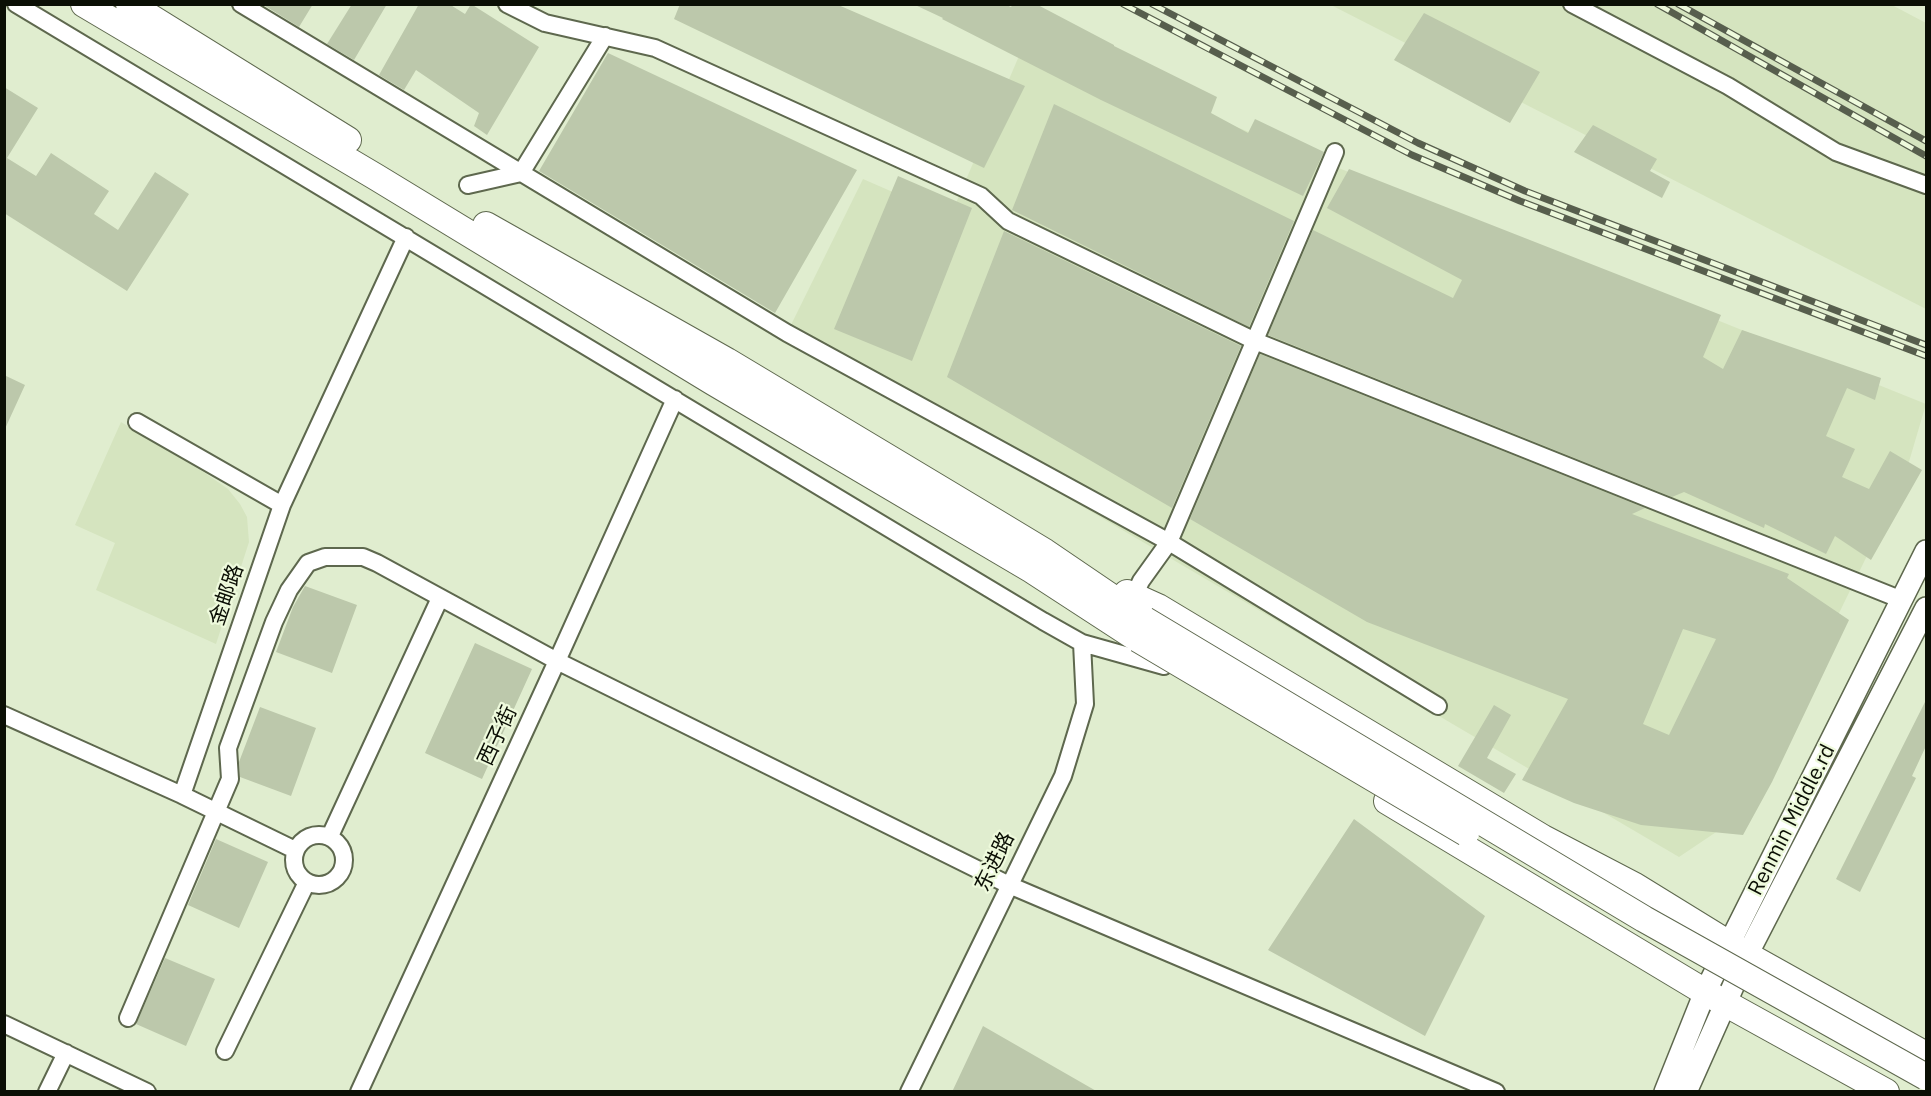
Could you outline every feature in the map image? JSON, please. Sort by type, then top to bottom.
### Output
[{"type":"highway","points":[[84,4],[376,177],[713,382],[1038,561],[1158,607],[1543,838],[1635,886],[1738,950],[1926,1055]]},
{"type":"highway","points":[[129,4],[444,201],[727,362],[1142,630],[1637,934],[1916,1092]]},
{"type":"highway","points":[[1038,561],[1164,666],[1715,998],[1886,1092]]},
{"type":"highway","points":[[1142,630],[1644,919],[1926,1077]]},
{"type":"main road","name":"Renmin Middle.rd","points":[[1665,1092],[1715,998],[1926,551]]},
{"type":"main road","name":"Renmin Middle.rd","points":[[1738,950],[1926,608]]},
{"type":"main road","name":"Renmin Middle.rd","points":[[1686,1092],[1715,998]]},
{"type":"street","points":[[16,4],[1082,643],[1164,666]]},
{"type":"street","points":[[241,4],[787,333],[1169,542],[1438,706]]},
{"type":"street","points":[[507,4],[545,23],[655,48],[981,196],[1008,221],[1255,341],[1902,600]]},
{"type":"street","points":[[1572,4],[1728,86],[1836,152],[1926,185]]},
{"type":"street","points":[[468,186],[521,173],[605,36]]},
{"type":"street","points":[[1134,596],[1141,581],[1169,542],[1335,152]]},
{"type":"street","name":"金邮路","points":[[183,795],[282,505],[406,237]]},
{"type":"street","name":"西子街","points":[[359,1092],[675,399]]},
{"type":"street","points":[[137,422],[282,505]]},
{"type":"street","points":[[128,1018],[230,779],[228,748],[274,622],[289,590],[308,563],[325,557],[363,557],[557,661],[1009,885],[1496,1092]]},
{"type":"street","points":[[330,837],[440,598]]},
{"type":"street","name":"东进路","points":[[909,1092],[1063,776],[1085,704],[1082,643]]},
{"type":"street","points":[[4,715],[183,795],[295,850]]},
{"type":"street","points":[[314,834],[330,837],[336,841],[344,855],[341,871],[337,878],[322,885],[307,882],[296,872],[293,857],[295,850],[299,843],[314,834]]},
{"type":"street","points":[[225,1051],[307,882]]},
{"type":"street","points":[[4,1024],[147,1092]]},
{"type":"street","points":[[47,1092],[66,1053]]},
{"type":"shaded area","points":[[1890,4],[1926,23],[1926,309],[1331,5]]},
{"type":"shaded area","points":[[1025,42],[1926,404],[1903,482],[1740,816],[1679,857],[787,333],[863,179],[950,217]]},
{"type":"shaded area","points":[[121,422],[228,489],[247,517],[249,542],[216,644],[96,590],[115,543],[75,525]]},
{"type":"building","points":[[262,4],[313,4],[299,27]]},
{"type":"building","points":[[352,4],[387,4],[354,60],[327,44]]},
{"type":"building","points":[[419,4],[449,4],[465,14],[471,4],[539,47],[487,135],[474,126],[479,113],[416,70],[404,90],[379,75]]},
{"type":"building","points":[[680,4],[836,4],[1025,86],[984,168],[674,19]]},
{"type":"building","points":[[913,4],[1004,4],[1011,7],[1013,4],[1036,4],[1217,97],[1211,113],[1248,133],[1255,119],[1324,152],[1303,196],[1101,100]]},
{"type":"building","points":[[1424,13],[1540,72],[1510,123],[1394,60]]},
{"type":"building","points":[[608,53],[857,170],[775,313],[539,171]]},
{"type":"building","points":[[4,87],[38,108],[7,158],[36,176],[51,153],[109,191],[94,214],[118,230],[155,172],[189,194],[127,291],[4,213]]},
{"type":"building","points":[[1054,104],[1294,221],[1249,327],[1012,210]]},
{"type":"building","points":[[1593,125],[1657,159],[1650,171],[1670,182],[1662,198],[1574,152]]},
{"type":"building","points":[[1349,169],[1721,315],[1703,357],[1723,369],[1742,330],[1881,378],[1875,400],[1847,388],[1826,436],[1855,449],[1842,477],[1869,489],[1890,451],[1922,470],[1871,560],[1835,536],[1826,554],[1765,524],[1764,528],[1684,492],[1672,497],[1268,335],[1313,230],[1453,298],[1462,280],[1327,208]]},
{"type":"building","points":[[898,176],[972,208],[912,361],[834,329]]},
{"type":"building","points":[[1004,231],[1241,346],[1172,508],[947,377]]},
{"type":"building","points":[[1260,354],[1645,508],[1632,514],[1789,574],[1787,578],[1849,620],[1772,782],[1743,835],[1641,825],[1574,803],[1522,780],[1568,699],[1367,622],[1190,519]],"holes":[[[1683,629],[1716,639],[1669,735],[1643,724]]]},
{"type":"building","points":[[4,375],[25,385],[4,431]]},
{"type":"building","points":[[305,586],[357,605],[332,673],[276,652],[293,607]]},
{"type":"building","points":[[475,643],[532,669],[482,779],[425,753]]},
{"type":"building","points":[[1926,700],[1926,746],[1912,776],[1916,778],[1860,892],[1836,879]]},
{"type":"building","points":[[1494,705],[1511,715],[1487,758],[1516,774],[1504,793],[1458,766]]},
{"type":"building","points":[[260,707],[316,728],[291,796],[240,777],[239,762]]},
{"type":"building","points":[[1354,819],[1485,916],[1425,1036],[1268,950]]},
{"type":"building","points":[[216,839],[268,862],[239,928],[188,905]]},
{"type":"building","points":[[165,958],[215,979],[186,1046],[136,1024]]},
{"type":"building","points":[[983,1026],[1098,1092],[952,1092]]},
{"type":"railway","points":[[1123,4],[1412,155],[1520,201],[1926,356]]},
{"type":"railway","points":[[1152,4],[1418,143],[1525,191],[1926,345]]},
{"type":"railway","points":[[1657,4],[1926,156]]},
{"type":"railway","points":[[1678,4],[1926,141]]}]
